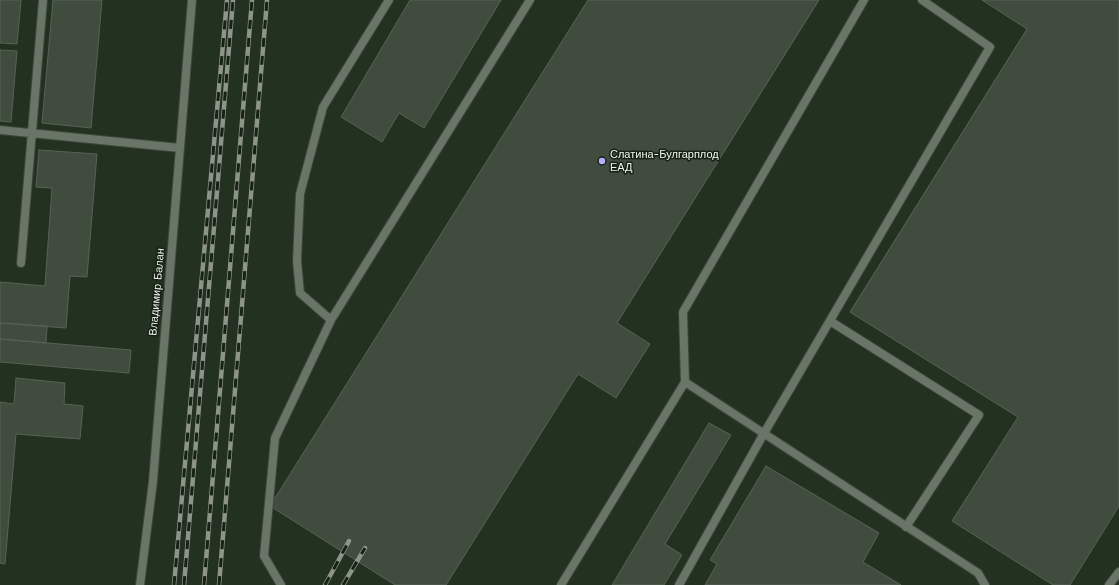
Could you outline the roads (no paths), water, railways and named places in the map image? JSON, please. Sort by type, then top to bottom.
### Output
[{"type":"lane","points":[[21,263],[43,0]]},
{"type":"lane","name":"Владимир Балан","points":[[140,585],[153,481],[192,0]]},
{"type":"lane","points":[[331,320],[300,293],[297,261],[300,194],[323,108],[389,0]]},
{"type":"lane","points":[[281,585],[264,556],[275,438],[331,320],[530,0]]},
{"type":"lane","points":[[561,585],[685,382],[683,312],[864,0]]},
{"type":"lane","points":[[678,585],[763,435],[990,47],[922,0]]},
{"type":"lane","points":[[0,130],[180,148]]},
{"type":"lane","points":[[830,322],[979,415],[906,526]]},
{"type":"lane","points":[[685,382],[763,435],[978,573],[985,585]]},
{"type":"lane","points":[[1109,585],[1119,572]]},
{"type":"railway","points":[[174,585],[227,0]]},
{"type":"railway","points":[[184,585],[233,0]]},
{"type":"railway","points":[[204,585],[252,0]]},
{"type":"railway","points":[[219,585],[267,0]]},
{"type":"railway","points":[[325,585],[349,541]]},
{"type":"railway","points":[[343,585],[365,548]]},
{"type":"place","name":"Слатина-Булгарплод ЕАД","points":[[602,161]]}]
